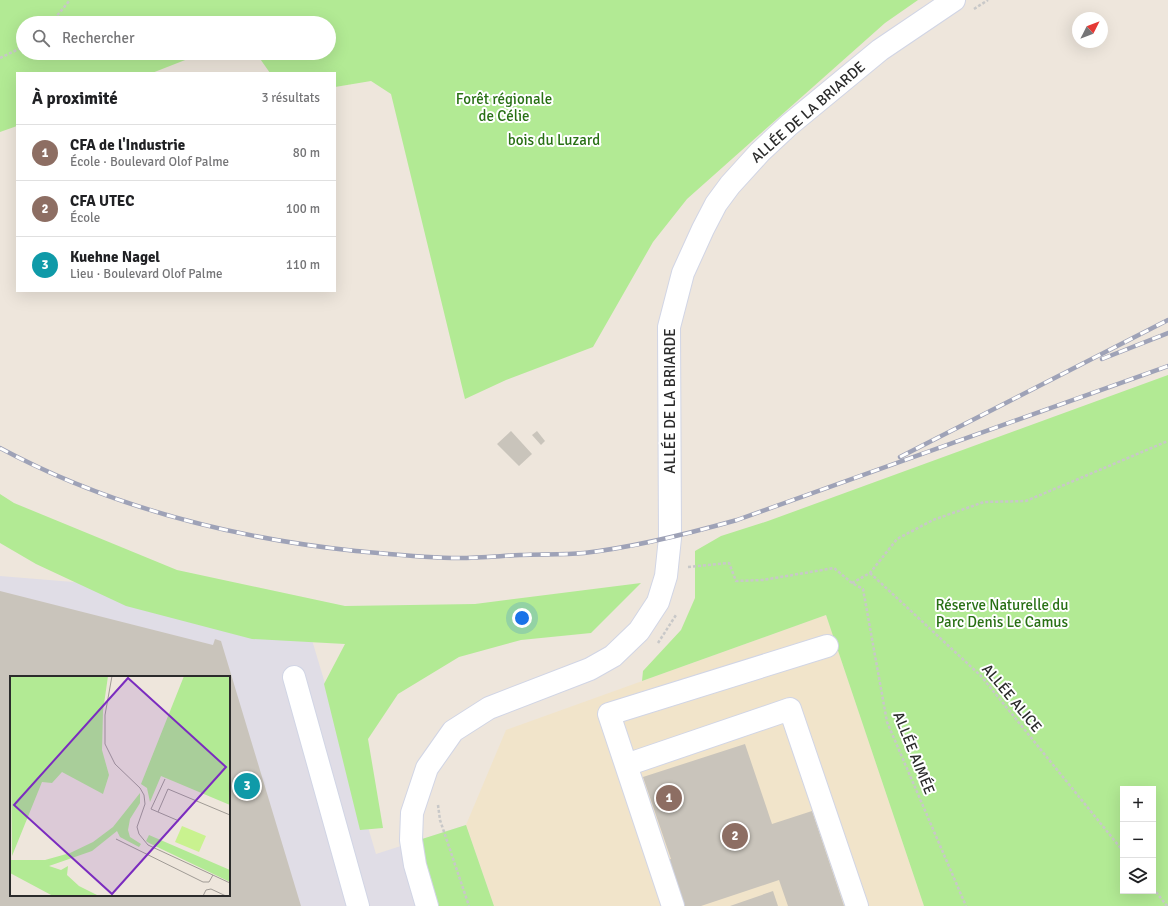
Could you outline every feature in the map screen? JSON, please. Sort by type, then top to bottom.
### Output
[{"type":"street","name":"ALLÉE DE LA BRIARDE","points":[[427,906],[415,865],[411,840],[412,813],[426,768],[453,731],[489,708],[605,661],[628,643],[647,622],[658,602],[666,576],[670,538],[669,327],[683,273],[702,229],[716,204],[760,152],[789,125],[880,50],[962,6]]},
{"type":"street","points":[[672,906],[628,792],[626,765],[609,714],[827,646]]},
{"type":"street","points":[[294,677],[358,906]]},
{"type":"street","points":[[626,765],[790,709],[857,906]]},
{"type":"path","points":[[57,16],[70,0]]},
{"type":"path","points":[[962,6],[988,0]]},
{"type":"path","points":[[0,58],[16,50]]},
{"type":"path","points":[[688,567],[729,563],[736,581],[763,580],[834,568],[852,583],[870,573],[897,539],[933,520],[984,502],[1026,500],[1168,441]]},
{"type":"path","points":[[688,560],[688,574]]},
{"type":"path","name":"ALLÉE ALICE","points":[[870,573],[981,676],[1120,846]]},
{"type":"path","name":"ALLÉE AIMÉE","points":[[852,583],[863,589],[887,722],[966,906]]},
{"type":"path","points":[[654,648],[677,614]]},
{"type":"path","points":[[438,801],[440,820],[468,906]]},
{"type":"path","points":[[1156,892],[1167,906]]},
{"type":"shaded area","points":[[0,576],[98,584],[309,630],[376,854],[466,825],[494,906],[0,906]]},
{"type":"shaded area","points":[[826,615],[924,906],[494,906],[466,825],[506,730]]},
{"type":"green space","name":"Forêt régionale de Célie","points":[[0,0],[918,0],[885,23],[687,199],[653,242],[593,347],[506,380],[465,399],[391,94],[371,81],[336,87],[336,72],[269,72],[261,60],[336,60],[336,16],[16,16],[16,60],[185,60],[155,72],[16,72],[16,126],[0,132]]},
{"type":"green space","name":"Réserve Naturelle du Parc Denis Le Camus","points":[[1168,375],[1168,906],[924,906],[826,615],[642,681],[643,671],[681,630],[695,598],[695,551],[721,536],[768,521]]},
{"type":"green space","points":[[0,494],[14,503],[177,570],[345,606],[475,604],[641,583],[591,633],[521,640],[459,657],[398,694],[368,739],[383,828],[360,830],[324,684],[345,644],[252,639],[126,606],[36,564],[0,543]]},
{"type":"green space","points":[[466,825],[494,906],[439,906],[426,862],[422,839]]},
{"type":"building","points":[[511,431],[532,454],[519,466],[497,444]]},
{"type":"building","points":[[537,431],[545,441],[541,445],[532,435]]},
{"type":"building","points":[[0,591],[213,645],[215,639],[221,641],[301,906],[0,906]]},
{"type":"building","points":[[745,744],[772,824],[812,811],[844,906],[788,906],[779,880],[701,906],[682,906],[666,860],[671,859],[643,777]]},
{"type":"building","points":[[773,891],[778,906],[730,906]]},
{"type":"railway","points":[[900,457],[1168,320]]},
{"type":"railway","points":[[1102,359],[1168,333]]},
{"type":"railway","points":[[0,448],[42,469],[129,503],[173,517],[264,538],[356,551],[408,556],[467,558],[576,554],[642,544],[737,520],[1168,366]]},
{"type":"place","name":"Kuehne Nagel","points":[[247,786]]},
{"type":"place","name":"CFA de l'Industrie","points":[[669,798]]},
{"type":"place","name":"CFA UTEC","points":[[735,836]]},
{"type":"park label","name":"bois du Luzard","points":[[554,140]]}]
